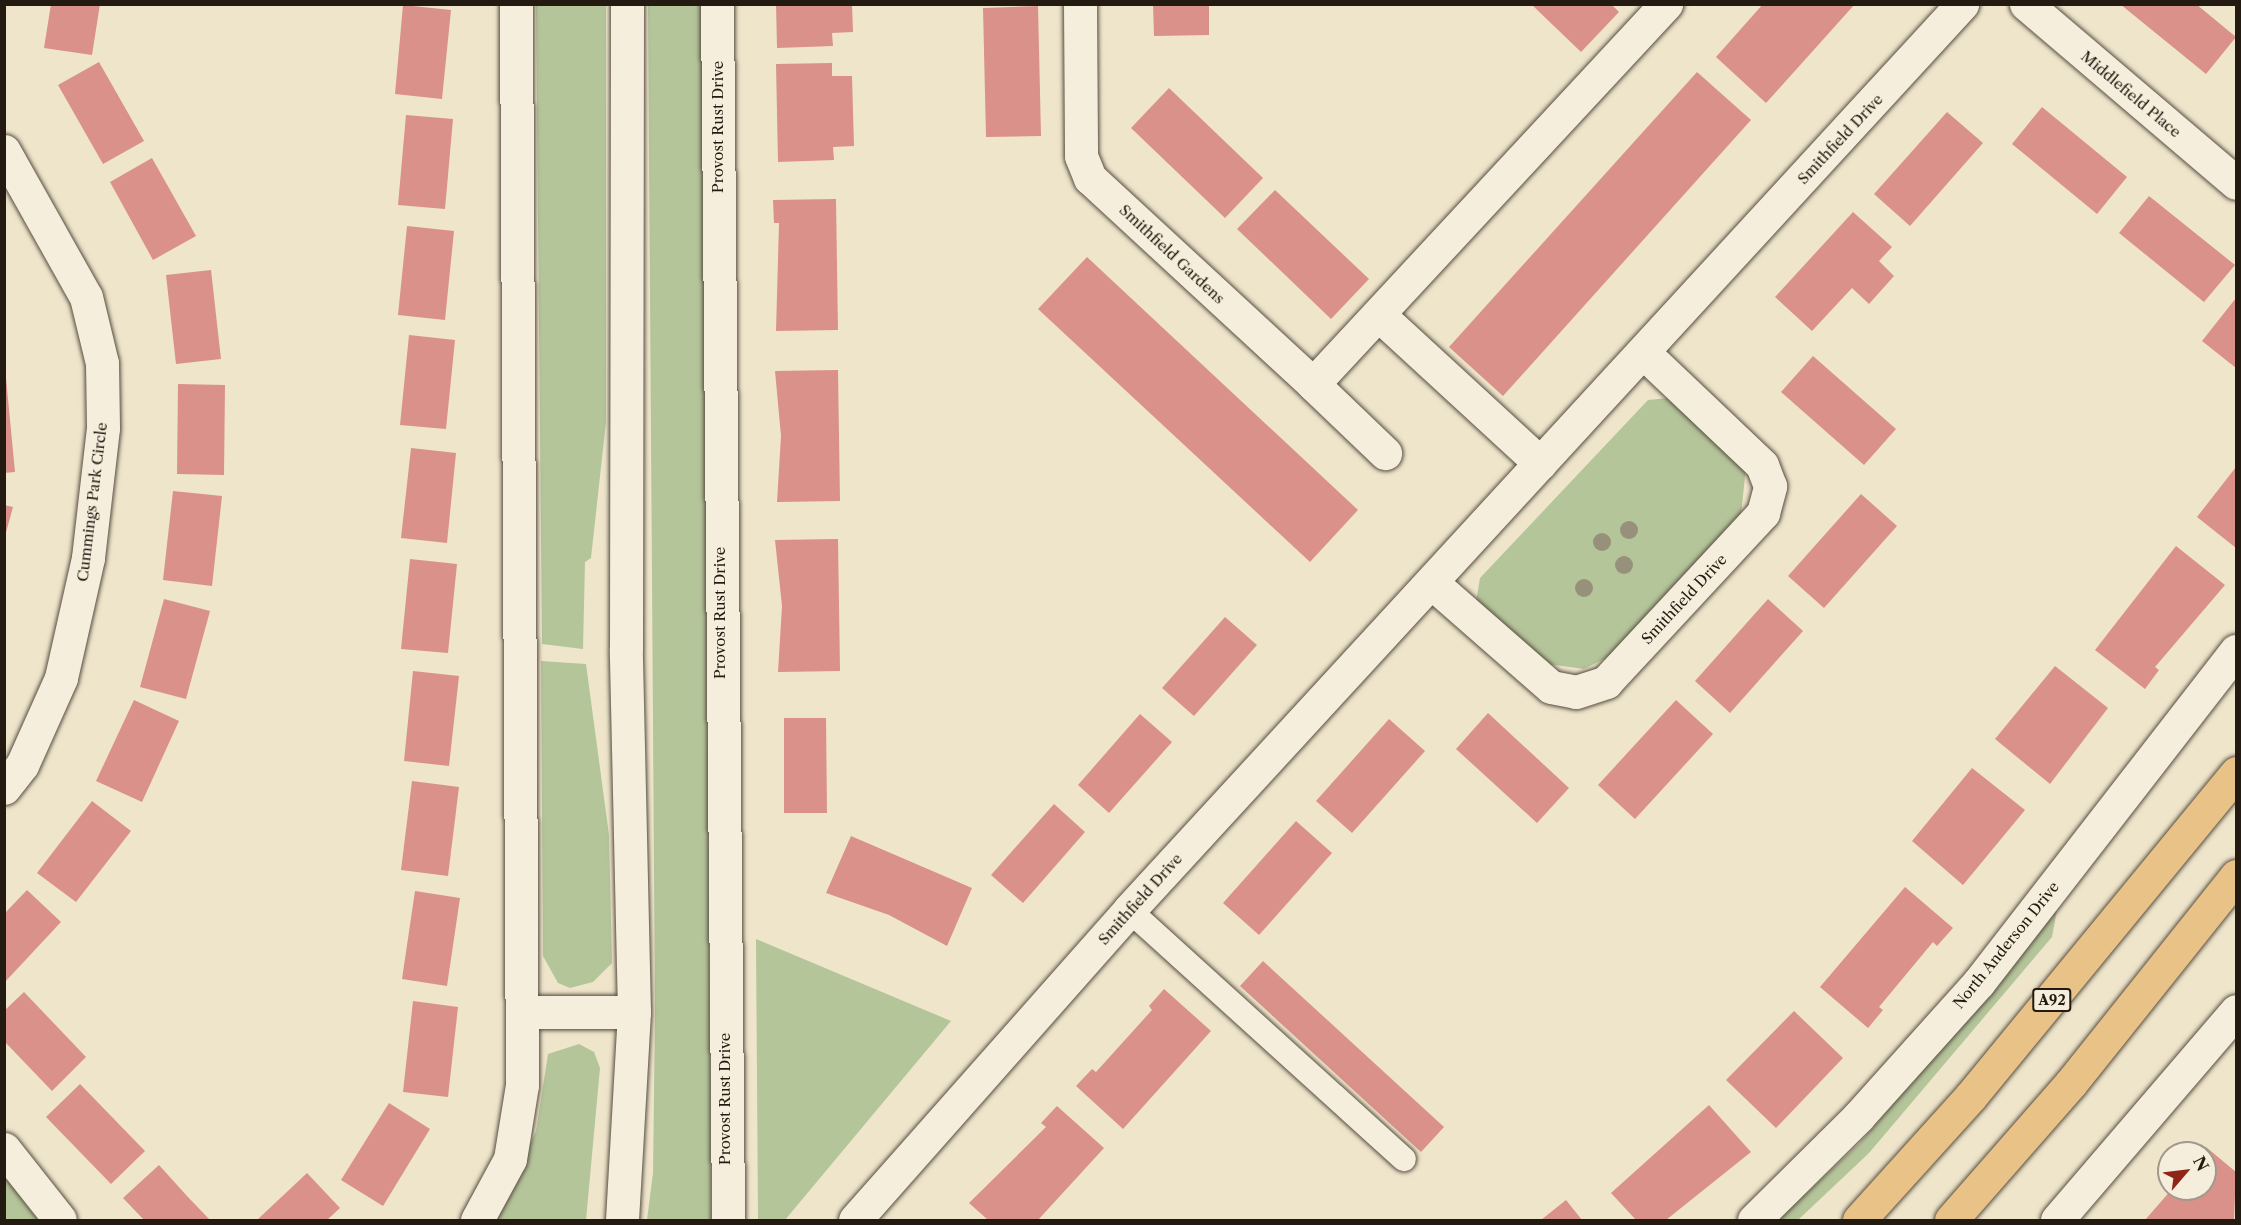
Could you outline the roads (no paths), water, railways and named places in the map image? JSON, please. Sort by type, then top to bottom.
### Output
[{"type":"main road","name":"A92","points":[[1859,1221],[1971,1096],[2236,773]]},
{"type":"main road","points":[[1951,1221],[2071,1083],[2236,876]]},
{"type":"street","points":[[477,1221],[510,1159],[522,1085],[524,1012],[516,4]]},
{"type":"street","points":[[622,1221],[634,1012],[626,649],[627,4]]},
{"type":"street","name":"Provost Rust Drive","points":[[717,4],[728,1221]]},
{"type":"street","name":"Smithfield Gardens","points":[[1080,4],[1081,156],[1090,178],[1385,453]]},
{"type":"street","points":[[1313,384],[1666,4]]},
{"type":"street","name":"Smithfield Drive","points":[[855,1221],[1129,910],[1644,353],[1962,4]]},
{"type":"street","name":"Middlefield Place","points":[[2026,4],[2236,183]]},
{"type":"street","name":"Cummings Park Circle","points":[[4,151],[86,297],[102,363],[103,428],[88,558],[61,678],[22,765],[4,788]]},
{"type":"street","points":[[1379,315],[1540,463]]},
{"type":"street","name":"Smithfield Drive","points":[[1431,582],[1551,687],[1576,692],[1606,682],[1756,522],[1770,486],[1762,465],[1644,353]]},
{"type":"street","name":"North Anderson Drive","points":[[1754,1221],[1858,1117],[1979,982],[2236,651]]},
{"type":"street","points":[[2057,1221],[2236,1011]]},
{"type":"street","points":[[524,1012],[634,1012]]},
{"type":"street","points":[[4,1149],[60,1221]]},
{"type":"lane","points":[[1129,910],[1404,1159]]}]
